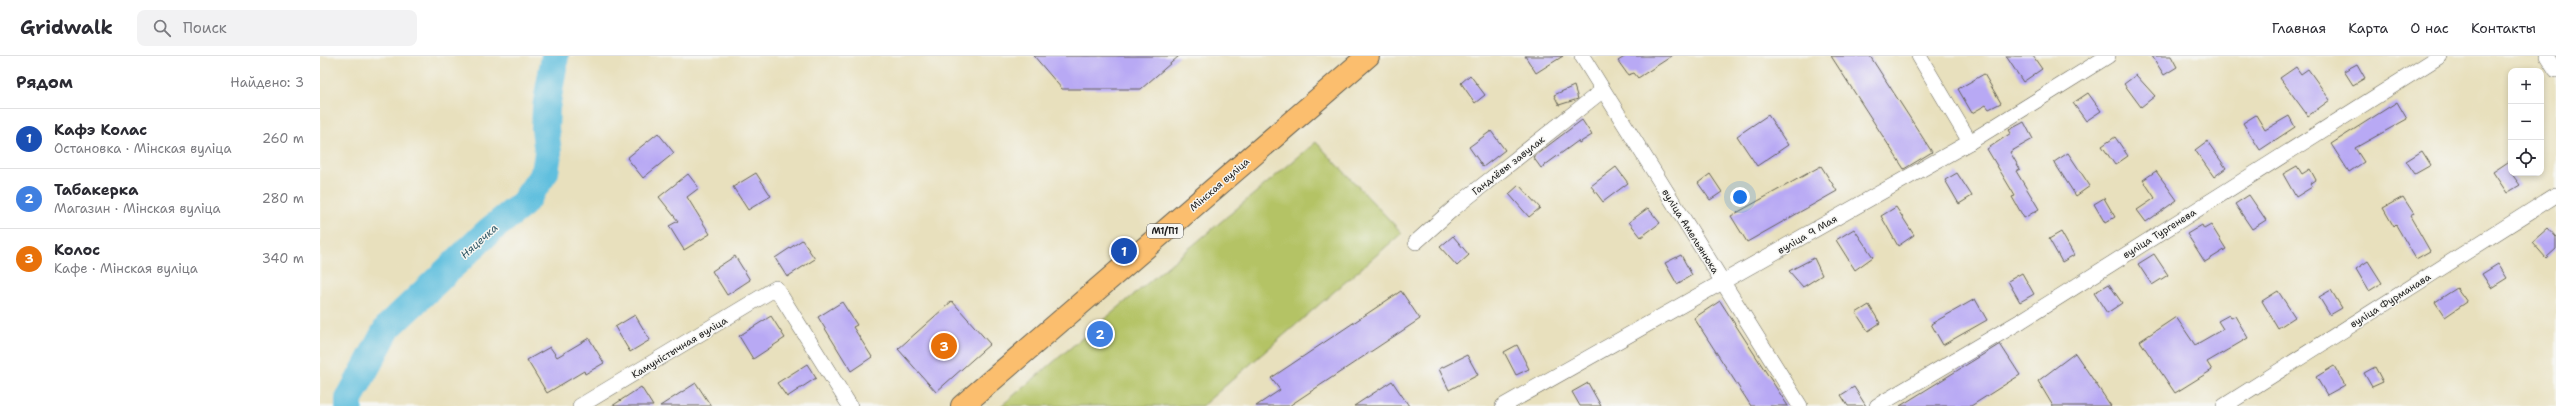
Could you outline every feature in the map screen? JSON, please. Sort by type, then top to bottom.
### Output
[{"type":"main road","name":"Мінская вуліца","points":[[962,406],[1368,56]]},
{"type":"street","name":"вуліца Амельянюка","points":[[1582,56],[1800,406]]},
{"type":"street","points":[[1919,56],[1970,142]]},
{"type":"street","name":"вуліца 9 Мая","points":[[1503,406],[1970,142],[2108,56]]},
{"type":"street","name":"вуліца Тургенева","points":[[1877,406],[2021,320],[2440,56]]},
{"type":"street","points":[[2547,56],[2556,70]]},
{"type":"street","name":"Гандлёвы завулак","points":[[1416,242],[1454,208],[1603,90]]},
{"type":"street","name":"вуліца Фурманава","points":[[2224,406],[2556,195]]},
{"type":"street","name":"Камуністычная вуліца","points":[[580,406],[776,288],[850,406]]},
{"type":"green space","points":[[1316,142],[1402,233],[1202,406],[1001,406]]},
{"type":"building","points":[[1034,56],[1179,56],[1141,89],[1062,89]]},
{"type":"building","points":[[1525,56],[1563,56],[1536,73]]},
{"type":"building","points":[[1626,56],[1672,56],[1638,78],[1634,73],[1628,75],[1618,61]]},
{"type":"building","points":[[1831,56],[1870,56],[1932,152],[1904,169]]},
{"type":"building","points":[[2006,56],[2033,56],[2042,69],[2023,82]]},
{"type":"building","points":[[2152,56],[2171,56],[2177,67],[2164,75]]},
{"type":"building","points":[[2357,64],[2365,78],[2353,85],[2344,71]]},
{"type":"building","points":[[2296,67],[2301,74],[2308,69],[2330,100],[2308,116],[2280,78]]},
{"type":"building","points":[[1984,74],[2001,103],[1989,109],[1986,105],[1972,113],[1958,89]]},
{"type":"building","points":[[1470,75],[1485,95],[1475,103],[1461,83]]},
{"type":"building","points":[[2136,75],[2155,96],[2141,107],[2124,84]]},
{"type":"building","points":[[1574,86],[1578,99],[1559,105],[1554,95]]},
{"type":"building","points":[[2088,93],[2101,111],[2086,121],[2073,103]]},
{"type":"building","points":[[2397,102],[2407,119],[2355,148],[2364,162],[2349,172],[2331,144]]},
{"type":"building","points":[[1768,115],[1788,145],[1757,166],[1737,136]]},
{"type":"building","points":[[2256,115],[2265,130],[2289,116],[2295,127],[2260,150],[2243,123]]},
{"type":"building","points":[[1582,120],[1592,135],[1579,143],[1578,141],[1541,168],[1533,157]]},
{"type":"building","points":[[2024,122],[2033,139],[2010,152],[2020,169],[2016,171],[2039,209],[2024,218],[2012,197],[2015,196],[1987,149],[2011,133],[2009,130]]},
{"type":"building","points":[[1491,131],[1505,150],[1483,167],[1469,147]]},
{"type":"building","points":[[658,133],[674,153],[643,178],[627,158]]},
{"type":"building","points":[[2115,137],[2128,156],[2115,165],[2102,146]]},
{"type":"building","points":[[2207,141],[2226,168],[2214,177],[2195,150]]},
{"type":"building","points":[[2422,151],[2431,165],[2415,174],[2406,161]]},
{"type":"building","points":[[2068,153],[2090,186],[2076,196],[2054,162]]},
{"type":"building","points":[[2508,162],[2508,176],[2513,176],[2520,185],[2507,193],[2493,172]]},
{"type":"building","points":[[1821,166],[1837,191],[1747,242],[1731,216]]},
{"type":"building","points":[[2297,166],[2302,174],[2310,169],[2316,180],[2310,184],[2312,187],[2296,197],[2283,174]]},
{"type":"building","points":[[1616,167],[1628,183],[1603,202],[1591,186]]},
{"type":"building","points":[[2156,171],[2177,200],[2146,222],[2137,210],[2155,198],[2143,180]]},
{"type":"building","points":[[756,173],[771,196],[748,210],[733,187]]},
{"type":"building","points":[[1957,173],[1972,196],[1959,204],[1945,180]]},
{"type":"building","points":[[688,174],[699,188],[687,197],[710,234],[684,250],[669,226],[678,221],[659,197]]},
{"type":"building","points":[[1710,174],[1722,192],[1710,200],[1698,183]]},
{"type":"building","points":[[1519,185],[1540,208],[1529,217],[1509,194]]},
{"type":"building","points":[[2249,195],[2266,220],[2252,229],[2235,204]]},
{"type":"building","points":[[2403,197],[2414,214],[2410,216],[2430,251],[2416,259],[2396,225],[2394,227],[2383,208]]},
{"type":"building","points":[[2104,198],[2115,217],[2105,223],[2094,204]]},
{"type":"building","points":[[1896,207],[1914,235],[1898,246],[1881,216]]},
{"type":"building","points":[[1648,208],[1660,223],[1641,237],[1629,222]]},
{"type":"building","points":[[2202,225],[2204,229],[2211,225],[2226,249],[2205,262],[2187,234]]},
{"type":"building","points":[[2548,228],[2556,237],[2556,249],[2546,258],[2532,242]]},
{"type":"building","points":[[1854,229],[1873,257],[1855,270],[1836,240]]},
{"type":"building","points":[[2061,232],[2074,255],[2062,262],[2049,239]]},
{"type":"building","points":[[1453,236],[1469,255],[1457,266],[1440,247]]},
{"type":"building","points":[[802,240],[815,259],[787,277],[775,258]]},
{"type":"building","points":[[2154,254],[2168,275],[2152,285],[2138,264]]},
{"type":"building","points":[[1681,255],[1692,275],[1677,284],[1665,263]]},
{"type":"building","points":[[735,256],[750,280],[727,295],[712,271]]},
{"type":"building","points":[[1814,258],[1822,275],[1803,287],[1789,271]]},
{"type":"building","points":[[2368,261],[2382,283],[2369,291],[2356,269]]},
{"type":"building","points":[[2498,264],[2507,278],[2491,288],[2482,274]]},
{"type":"building","points":[[2022,273],[2034,294],[2020,302],[2008,281]]},
{"type":"building","points":[[2109,284],[2122,303],[2107,313],[2094,293]]},
{"type":"building","points":[[2457,288],[2467,302],[2445,317],[2435,302]]},
{"type":"building","points":[[2331,290],[2342,308],[2330,315],[2319,297]]},
{"type":"building","points":[[1401,291],[1420,319],[1289,406],[1256,406],[1280,390],[1271,378]]},
{"type":"building","points":[[2278,291],[2295,317],[2278,328],[2262,301]]},
{"type":"building","points":[[1975,299],[1987,320],[1943,345],[1931,324]]},
{"type":"building","points":[[952,301],[990,344],[936,392],[898,349]]},
{"type":"building","points":[[1720,301],[1788,406],[1751,406],[1694,318]]},
{"type":"building","points":[[842,302],[857,325],[853,327],[872,357],[851,371],[818,317]]},
{"type":"building","points":[[1869,305],[1880,323],[1868,331],[1856,313]]},
{"type":"building","points":[[635,315],[650,340],[630,352],[615,327]]},
{"type":"building","points":[[2229,315],[2231,318],[2235,316],[2248,338],[2207,362],[2212,370],[2175,393],[2140,341],[2176,317],[2195,345],[2223,329],[2218,321]]},
{"type":"building","points":[[771,316],[785,338],[753,359],[739,336]]},
{"type":"building","points":[[589,338],[604,363],[585,374],[584,371],[547,393],[527,360],[550,347],[557,357]]},
{"type":"building","points":[[2000,344],[2020,375],[1971,406],[1900,406]]},
{"type":"building","points":[[1517,345],[1529,369],[1516,375],[1504,352]]},
{"type":"building","points":[[2075,353],[2111,406],[2053,406],[2038,381]]},
{"type":"building","points":[[1467,355],[1478,375],[1449,390],[1439,369]]},
{"type":"building","points":[[807,364],[816,378],[787,397],[777,383]]},
{"type":"building","points":[[2334,366],[2345,385],[2327,395],[2316,377]]},
{"type":"building","points":[[2375,367],[2383,382],[2372,387],[2364,373]]},
{"type":"building","points":[[1392,381],[1409,406],[1354,406]]},
{"type":"building","points":[[696,383],[711,406],[660,406]]},
{"type":"building","points":[[1588,383],[1601,406],[1580,406],[1572,392]]},
{"type":"building","points":[[641,387],[653,406],[612,406]]},
{"type":"building","points":[[1854,387],[1866,406],[1848,406],[1841,395]]},
{"type":"waterway","name":"Няцечка","points":[[349,406],[349,399],[388,327],[489,231],[523,204],[545,172],[548,153],[545,129],[546,108],[555,56]]},
{"type":"place","name":"Кафэ Колас","points":[[1124,251]]},
{"type":"place","name":"Табакерка","points":[[1100,334]]},
{"type":"place","name":"Колос","points":[[944,346]]}]
